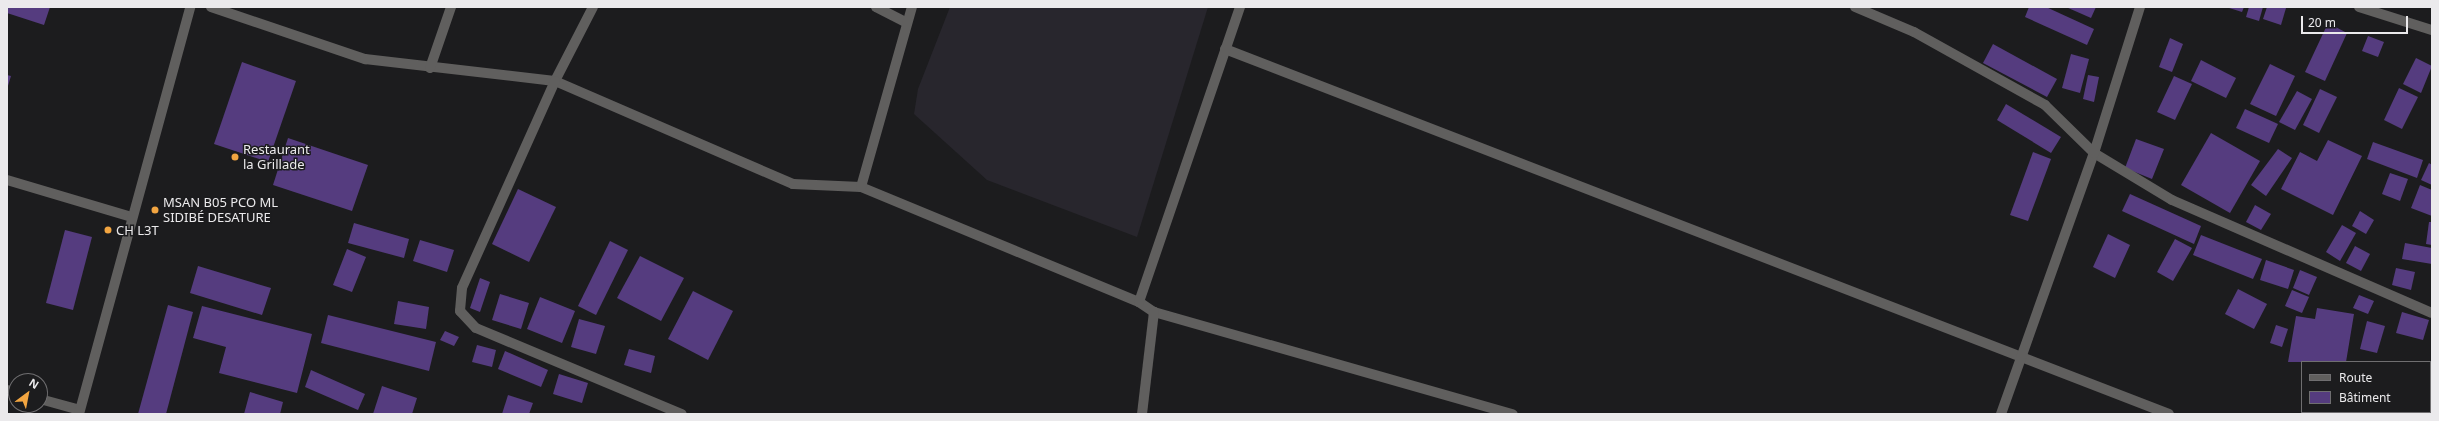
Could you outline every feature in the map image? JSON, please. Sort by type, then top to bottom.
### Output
[{"type":"street","points":[[48,402],[79,412],[190,7]]},
{"type":"street","points":[[211,7],[365,59],[430,68],[555,81],[793,184],[861,187],[1139,302],[1154,312],[1513,414]]},
{"type":"street","points":[[430,68],[451,7]]},
{"type":"street","points":[[593,7],[555,81],[462,288],[460,311],[476,328],[682,414]]},
{"type":"street","points":[[876,7],[906,22]]},
{"type":"street","points":[[861,187],[906,22],[912,7]]},
{"type":"street","points":[[1139,302],[1240,7]]},
{"type":"street","points":[[1855,7],[1914,32],[2045,105],[2094,153],[2172,200],[2432,313]]},
{"type":"street","points":[[2001,414],[2023,356],[2094,153],[2140,7]]},
{"type":"street","points":[[2359,7],[2432,30]]},
{"type":"street","points":[[1225,49],[2023,356],[2169,414]]},
{"type":"street","points":[[7,180],[132,217]]},
{"type":"street","points":[[1142,414],[1154,312]]},
{"type":"shaded area","points":[[950,7],[1208,7],[1137,237],[987,180],[914,114],[918,89]]},
{"type":"building","points":[[7,7],[50,7],[44,25],[7,13]]},
{"type":"building","points":[[2029,7],[2046,7],[2094,29],[2087,45],[2025,17]]},
{"type":"building","points":[[2066,7],[2096,7],[2091,18]]},
{"type":"building","points":[[2226,7],[2244,7],[2242,12]]},
{"type":"building","points":[[2249,7],[2263,7],[2259,21],[2246,17]]},
{"type":"building","points":[[2267,7],[2286,8],[2281,25],[2263,19]]},
{"type":"building","points":[[2328,23],[2347,33],[2325,81],[2305,72]]},
{"type":"building","points":[[2368,36],[2384,42],[2378,57],[2362,51]]},
{"type":"building","points":[[2170,38],[2183,44],[2172,72],[2159,67]]},
{"type":"building","points":[[1993,44],[2057,79],[2047,97],[1983,63]]},
{"type":"building","points":[[2071,54],[2089,59],[2080,93],[2062,88]]},
{"type":"building","points":[[2416,58],[2432,66],[2421,93],[2403,84]]},
{"type":"building","points":[[2201,60],[2236,78],[2226,98],[2191,81]]},
{"type":"building","points":[[242,62],[296,81],[268,162],[214,144]]},
{"type":"building","points":[[2270,64],[2295,76],[2276,116],[2250,104]]},
{"type":"building","points":[[7,75],[11,76],[7,89]]},
{"type":"building","points":[[2088,75],[2099,77],[2094,102],[2083,99]]},
{"type":"building","points":[[2174,76],[2192,84],[2175,120],[2157,112]]},
{"type":"building","points":[[2399,88],[2418,97],[2402,129],[2384,120]]},
{"type":"building","points":[[2320,89],[2337,97],[2319,133],[2303,125]]},
{"type":"building","points":[[2297,91],[2312,99],[2295,130],[2279,122]]},
{"type":"building","points":[[2006,104],[2061,137],[2051,153],[1997,120]]},
{"type":"building","points":[[2245,109],[2278,124],[2269,143],[2236,128]]},
{"type":"building","points":[[2211,133],[2260,161],[2230,213],[2181,185]]},
{"type":"building","points":[[288,138],[368,165],[352,211],[273,185]]},
{"type":"building","points":[[2136,139],[2164,149],[2152,179],[2125,168]]},
{"type":"building","points":[[2328,140],[2362,156],[2333,215],[2281,189],[2300,152],[2317,161]]},
{"type":"building","points":[[2373,142],[2423,160],[2417,178],[2367,159]]},
{"type":"building","points":[[2278,149],[2292,158],[2266,196],[2251,185]]},
{"type":"building","points":[[2033,152],[2051,159],[2028,221],[2010,215]]},
{"type":"building","points":[[2429,163],[2432,165],[2432,185],[2421,180]]},
{"type":"building","points":[[2390,173],[2408,179],[2400,201],[2382,194]]},
{"type":"building","points":[[2420,185],[2432,190],[2432,216],[2411,208]]},
{"type":"building","points":[[518,189],[556,207],[529,262],[492,244]]},
{"type":"building","points":[[2130,194],[2201,226],[2194,244],[2122,211]]},
{"type":"building","points":[[2255,205],[2271,214],[2261,230],[2246,222]]},
{"type":"building","points":[[2360,211],[2374,220],[2366,234],[2352,226]]},
{"type":"building","points":[[2429,222],[2432,222],[2432,245],[2426,244]]},
{"type":"building","points":[[354,223],[409,239],[404,258],[348,243]]},
{"type":"building","points":[[2342,225],[2356,233],[2340,261],[2326,252]]},
{"type":"building","points":[[65,230],[92,237],[73,310],[46,303]]},
{"type":"building","points":[[2108,234],[2130,245],[2115,278],[2093,267]]},
{"type":"building","points":[[2201,235],[2262,259],[2253,279],[2193,255]]},
{"type":"building","points":[[2175,239],[2192,248],[2173,281],[2157,272]]},
{"type":"building","points":[[420,240],[454,250],[447,272],[413,261]]},
{"type":"building","points":[[610,241],[628,250],[596,315],[578,306]]},
{"type":"building","points":[[2405,243],[2432,248],[2432,264],[2402,259]]},
{"type":"building","points":[[2355,246],[2370,254],[2361,271],[2346,263]]},
{"type":"building","points":[[347,249],[366,257],[352,292],[333,285]]},
{"type":"building","points":[[640,256],[684,278],[661,321],[617,298]]},
{"type":"building","points":[[2266,260],[2294,270],[2288,289],[2260,280]]},
{"type":"building","points":[[198,266],[271,288],[262,315],[190,293]]},
{"type":"building","points":[[2396,268],[2415,272],[2411,290],[2392,285]]},
{"type":"building","points":[[2300,270],[2317,277],[2309,295],[2293,288]]},
{"type":"building","points":[[480,278],[490,282],[480,312],[470,308]]},
{"type":"building","points":[[2238,289],[2267,304],[2254,329],[2225,314]]},
{"type":"building","points":[[2292,290],[2309,297],[2302,313],[2285,306]]},
{"type":"building","points":[[693,291],[733,311],[708,360],[668,339]]},
{"type":"building","points":[[500,294],[529,303],[521,329],[492,320]]},
{"type":"building","points":[[2359,295],[2374,301],[2368,314],[2353,308]]},
{"type":"building","points":[[540,297],[575,311],[562,343],[527,329]]},
{"type":"building","points":[[398,301],[429,307],[426,329],[394,324]]},
{"type":"building","points":[[168,305],[193,312],[166,414],[138,414]]},
{"type":"building","points":[[202,306],[312,334],[297,393],[219,373],[226,347],[193,338]]},
{"type":"building","points":[[2317,308],[2354,314],[2346,361],[2288,362],[2296,316],[2315,319]]},
{"type":"building","points":[[2402,312],[2429,320],[2423,340],[2396,333]]},
{"type":"building","points":[[328,315],[436,342],[429,371],[321,343]]},
{"type":"building","points":[[579,319],[605,326],[596,354],[571,347]]},
{"type":"building","points":[[2367,321],[2385,326],[2377,353],[2360,349]]},
{"type":"building","points":[[2276,325],[2288,329],[2282,347],[2270,343]]},
{"type":"building","points":[[445,331],[459,337],[454,346],[440,340]]},
{"type":"building","points":[[477,345],[496,350],[492,367],[472,362]]},
{"type":"building","points":[[629,349],[655,356],[651,373],[624,365]]},
{"type":"building","points":[[505,351],[548,370],[541,387],[498,369]]},
{"type":"building","points":[[311,370],[365,394],[358,410],[305,387]]},
{"type":"building","points":[[559,374],[588,383],[582,403],[553,394]]},
{"type":"building","points":[[382,386],[417,398],[412,414],[373,414]]},
{"type":"building","points":[[250,392],[283,402],[280,414],[244,414]]},
{"type":"building","points":[[508,395],[533,403],[529,414],[502,414]]},
{"type":"place","name":"Restaurant la Grillade","points":[[235,157]]},
{"type":"place","name":"MSAN B05 PCO ML SIDIBÉ DESATURE","points":[[155,210]]},
{"type":"place","name":"CH L3T","points":[[108,230]]}]
